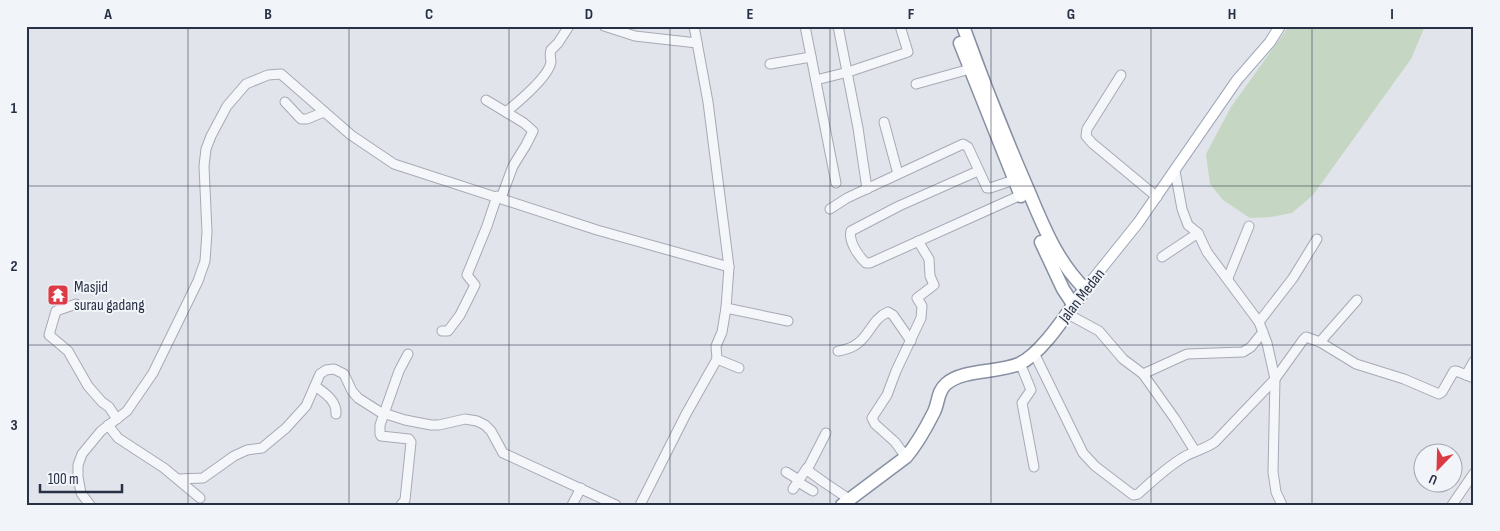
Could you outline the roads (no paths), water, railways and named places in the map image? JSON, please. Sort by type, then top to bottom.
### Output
[{"type":"highway","points":[[954,26],[1014,180],[1070,309]]},
{"type":"highway","points":[[963,26],[1016,161],[1051,242],[1061,261],[1085,289]]},
{"type":"highway","name":"Jalan Medan","points":[[846,502],[906,457],[935,410],[938,394],[947,384],[956,378],[1020,363],[1034,354],[1085,289]]},
{"type":"main road","name":"Jalan Medan","points":[[1085,289],[1126,239],[1176,171],[1237,80],[1270,42],[1280,26]]},
{"type":"street","points":[[506,112],[532,90],[546,72],[551,62],[551,50],[569,26]]},
{"type":"street","points":[[604,26],[635,36],[697,42]]},
{"type":"street","points":[[640,505],[686,414],[717,359],[716,346],[722,332],[726,308],[729,267],[708,102],[694,26]]},
{"type":"street","points":[[805,26],[836,183]]},
{"type":"street","points":[[838,26],[848,72],[867,189]]},
{"type":"street","points":[[816,80],[848,72],[908,52],[900,26]]},
{"type":"street","points":[[770,64],[811,57]]},
{"type":"street","points":[[916,84],[970,68]]},
{"type":"street","points":[[90,505],[80,493],[77,471],[82,454],[108,425],[127,411],[156,368],[206,261],[205,156],[211,136],[227,106],[246,84],[268,75],[281,74],[351,135],[394,164],[597,230],[729,267]]},
{"type":"street","points":[[1121,74],[1087,129],[1086,136],[1089,141],[1156,197]]},
{"type":"street","points":[[442,331],[450,329],[460,315],[475,285],[467,276],[513,166],[533,131],[486,100]]},
{"type":"street","points":[[285,102],[301,119],[307,119],[324,112]]},
{"type":"street","points":[[884,122],[898,174]]},
{"type":"street","points":[[830,209],[844,200],[964,144],[968,147],[987,187],[1014,180]]},
{"type":"street","points":[[978,171],[899,206],[853,230],[850,235],[861,259],[868,263],[1021,195]]},
{"type":"street","points":[[1176,171],[1182,209],[1188,225],[1198,233],[1207,252],[1259,322],[1263,332],[1275,379],[1272,472],[1276,492],[1282,505]]},
{"type":"street","points":[[1228,278],[1249,226]]},
{"type":"street","points":[[1162,257],[1198,233]]},
{"type":"street","points":[[1259,322],[1293,278],[1317,239]]},
{"type":"street","points":[[906,457],[895,442],[875,424],[872,418],[887,395],[896,370],[922,316],[922,306],[917,298],[934,285],[930,276],[929,259],[918,241]]},
{"type":"street","points":[[1320,342],[1357,300]]},
{"type":"street","points":[[76,304],[56,310],[49,333],[51,338],[66,348],[88,386],[109,407],[117,419]]},
{"type":"street","points":[[726,308],[788,321]]},
{"type":"street","points":[[1070,309],[1099,331],[1123,360],[1143,374],[1175,418],[1195,451]]},
{"type":"street","points":[[838,351],[856,345],[887,312],[893,315],[911,341]]},
{"type":"street","points":[[1143,374],[1187,354],[1247,351],[1263,332]]},
{"type":"street","points":[[1034,354],[1082,453],[1094,466],[1133,495],[1138,494],[1179,460],[1215,442],[1275,379],[1304,338],[1310,337],[1356,364],[1404,379],[1439,394],[1454,371],[1456,370],[1470,376],[1474,361]]},
{"type":"street","points":[[401,505],[405,500],[411,442],[409,439],[381,436],[380,425],[399,371],[408,354]]},
{"type":"street","points":[[717,359],[739,368]]},
{"type":"street","points":[[1020,363],[1030,388],[1030,392],[1022,403],[1034,467]]},
{"type":"street","points":[[179,479],[203,478],[222,462],[247,450],[262,448],[286,428],[306,406],[318,376],[330,369],[338,370],[344,374],[352,391],[358,398],[384,414],[431,425],[465,419],[478,421],[491,431],[503,453],[616,505]]},
{"type":"street","points":[[315,386],[330,397],[336,406],[336,414]]},
{"type":"street","points":[[108,425],[118,438],[179,479],[200,498]]},
{"type":"street","points":[[796,483],[807,468],[826,433]]},
{"type":"street","points":[[807,468],[808,471],[846,502]]},
{"type":"street","points":[[786,472],[796,483],[813,491]]},
{"type":"street","points":[[1452,505],[1474,473]]},
{"type":"street","points":[[572,505],[581,488]]},
{"type":"place","name":"Masjid surau gadang","points":[[58,295]]}]
